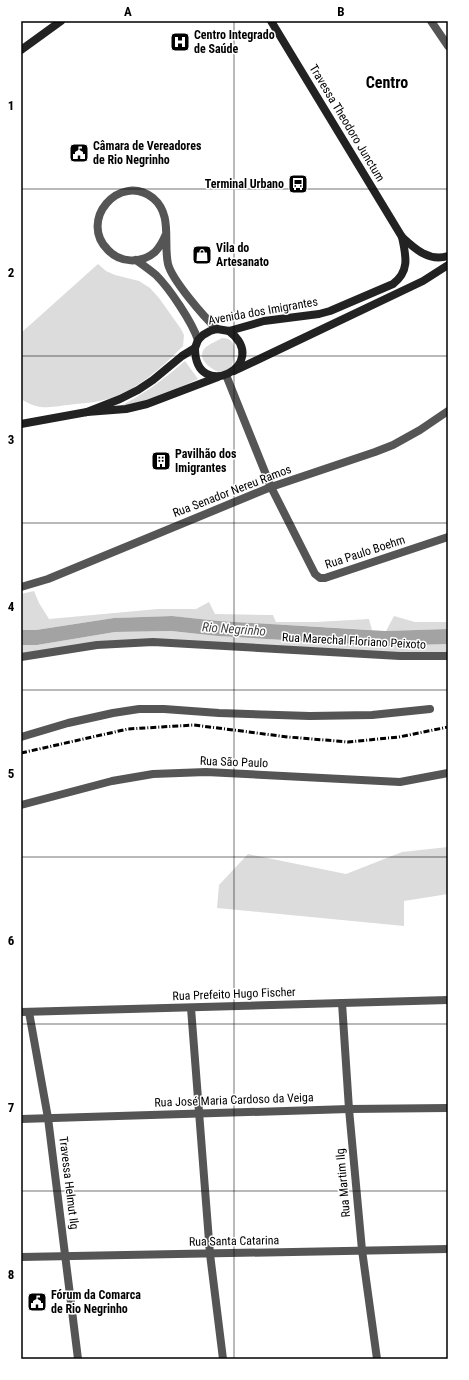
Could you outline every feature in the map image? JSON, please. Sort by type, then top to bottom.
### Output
[{"type":"main road","points":[[21,50],[61,21]]},
{"type":"main road","name":"Travessa Theodoro Junctum","points":[[271,21],[402,237],[415,249],[428,256],[444,258],[448,256]]},
{"type":"main road","name":"Travessa Theodoro Junctum","points":[[393,284],[404,272],[406,263],[406,252],[402,237]]},
{"type":"main road","points":[[21,424],[87,412],[126,409],[147,404],[234,371],[423,281],[448,265]]},
{"type":"main road","name":"Avenida dos Imigrantes","points":[[195,348],[198,340],[210,331],[217,329],[229,331],[264,321],[319,314],[330,311],[393,284]]},
{"type":"main road","points":[[229,331],[236,337],[241,345],[242,354],[240,364],[234,371]]},
{"type":"main road","points":[[87,412],[138,390],[153,380],[182,356],[195,348],[196,360],[203,371],[210,375],[222,376]]},
{"type":"street","points":[[431,21],[448,46]]},
{"type":"street","points":[[166,234],[162,244],[155,252],[146,258],[126,260],[116,256],[108,250],[102,242],[98,232],[100,212],[113,197],[120,193],[132,191],[142,193],[152,198],[159,204],[164,214],[166,224],[168,264],[172,273],[204,317],[217,329]]},
{"type":"street","points":[[136,260],[161,280],[187,317],[198,340]]},
{"type":"street","points":[[222,376],[271,487]]},
{"type":"street","name":"Rua Senador Nereu Ramos","points":[[21,587],[48,579],[271,487],[393,445],[420,430],[448,411]]},
{"type":"street","name":"Rua Paulo Boehm","points":[[271,487],[315,574],[320,578],[325,578],[448,537]]},
{"type":"street","name":"Rua Marechal Floriano Peixoto","points":[[21,657],[97,646],[152,642],[377,655],[448,656]]},
{"type":"street","points":[[21,737],[68,723],[138,709],[310,716],[372,715],[430,709]]},
{"type":"street","name":"Rua São Paulo","points":[[21,805],[112,781],[153,774],[206,772],[400,782],[448,773]]},
{"type":"street","name":"Rua Prefeito Hugo Fischer","points":[[25,1012],[448,1000]]},
{"type":"street","name":"Rua Martim Ilg","points":[[342,1003],[349,1109],[362,1250],[377,1359]]},
{"type":"street","points":[[191,1008],[210,1254],[223,1359]]},
{"type":"street","name":"Travessa Helmut Ilg","points":[[25,1012],[48,1118],[78,1359]]},
{"type":"street","name":"Rua José Maria Cardoso da Veiga","points":[[21,1119],[349,1109],[448,1108]]},
{"type":"street","name":"Rua Santa Catarina","points":[[21,1257],[362,1250],[448,1250]]},
{"type":"shaded area","points":[[98,264],[106,271],[115,275],[139,281],[150,288],[181,329],[184,335],[183,346],[149,377],[119,395],[98,401],[49,407],[39,407],[28,403],[21,399],[21,333]]},
{"type":"shaded area","points":[[222,338],[231,341],[234,349],[234,359],[231,368],[222,373],[214,370],[206,364],[202,356],[202,352],[205,348]]},
{"type":"shaded area","points":[[185,361],[198,379],[170,392],[144,401],[116,408],[152,387]]},
{"type":"shaded area","points":[[34,591],[39,603],[49,619],[158,609],[196,609],[209,602],[215,614],[273,615],[276,622],[316,622],[369,619],[372,630],[219,621],[171,616],[114,618],[36,630],[21,630],[21,594]]},
{"type":"shaded area","points":[[394,616],[415,622],[448,622],[448,629],[386,631]]},
{"type":"shaded area","points":[[171,631],[218,636],[385,646],[448,644],[448,656],[153,642],[21,657],[21,645],[37,645],[115,632]]},
{"type":"shaded area","points":[[448,847],[448,894],[404,901],[404,926],[217,908],[219,885],[248,854],[346,874],[402,852]]},
{"type":"water","name":"Rio Negrinho","points":[[172,616],[219,621],[385,631],[448,629],[448,644],[385,646],[218,636],[171,631],[115,632],[37,645],[21,645],[21,630],[36,630],[114,618]]},
{"type":"railway","points":[[21,753],[128,729],[194,725],[288,737],[348,742],[399,737],[448,727]]},
{"type":"place","name":"Centro Integrado de Saúde","points":[[180,42]]},
{"type":"place","name":"Câmara de Vereadores de Rio Negrinho","points":[[79,153]]},
{"type":"place","name":"Terminal Urbano","points":[[298,184]]},
{"type":"place","name":"Vila do Artesanato","points":[[202,255]]},
{"type":"place","name":"Pavilhão dos Imigrantes","points":[[161,461]]},
{"type":"place","name":"Fórum da Comarca de Rio Negrinho","points":[[37,1302]]},
{"type":"district","name":"Centro","points":[[387,82]]}]
